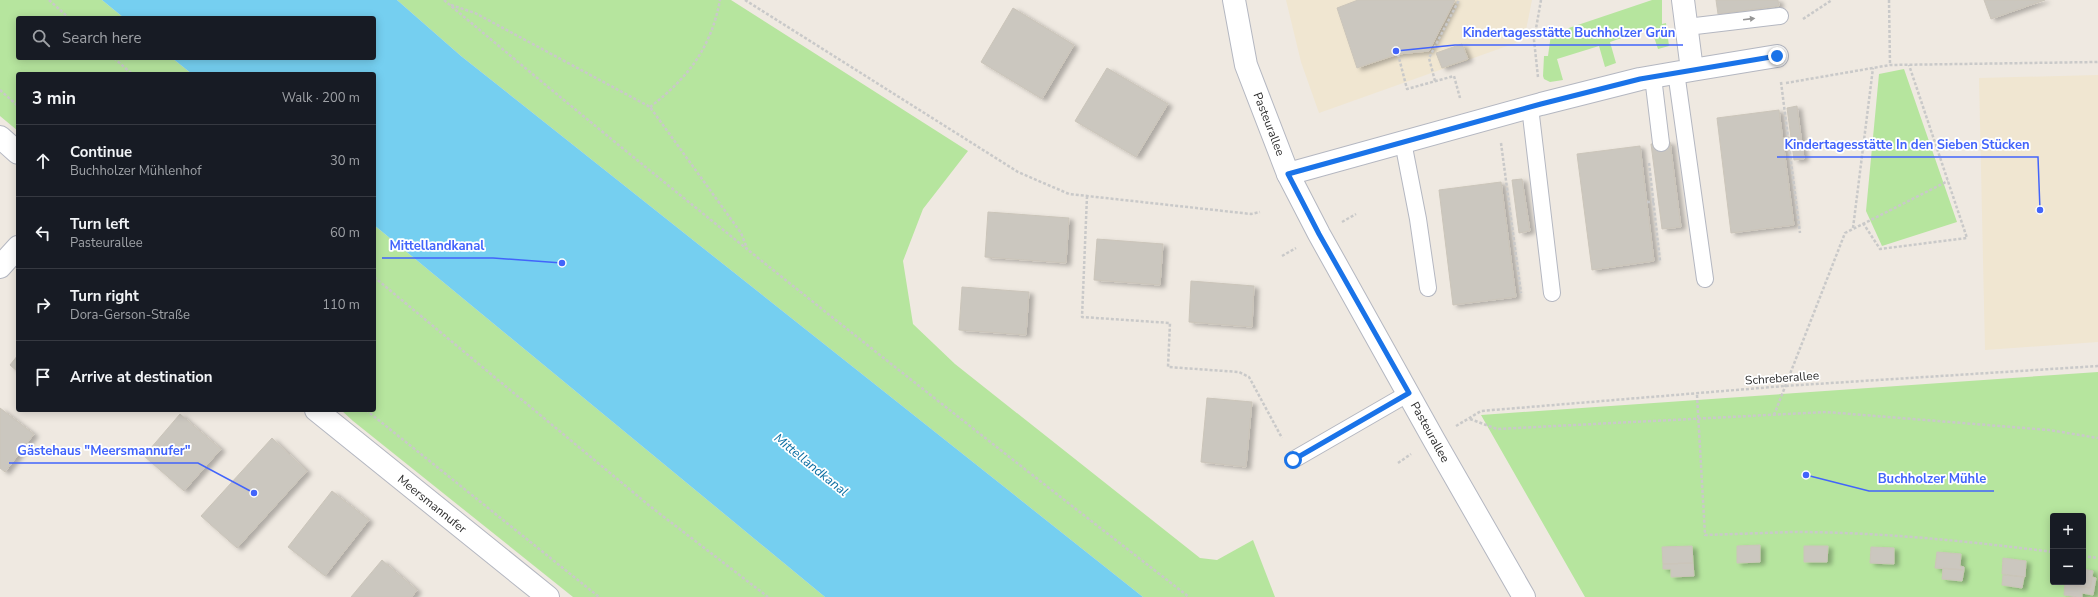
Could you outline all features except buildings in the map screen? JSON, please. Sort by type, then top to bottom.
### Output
[{"type":"street","name":"Pasteurallee","points":[[1234,0],[1246,65],[1288,174],[1319,234],[1524,597]]},
{"type":"street","points":[[1683,0],[1686,27],[1684,71]]},
{"type":"street","points":[[1288,174],[1498,116],[1653,77],[1777,56]]},
{"type":"street","points":[[0,137],[16,151]]},
{"type":"street","points":[[0,266],[16,249]]},
{"type":"street","name":"Meersmannufer","points":[[318,412],[548,597]]},
{"type":"lane","points":[[1686,27],[1780,16]]},
{"type":"lane","points":[[1684,71],[1705,279]]},
{"type":"lane","points":[[1653,77],[1661,143]]},
{"type":"lane","points":[[1536,106],[1552,293]]},
{"type":"lane","points":[[1402,142],[1418,219],[1428,288]]},
{"type":"lane","points":[[1293,460],[1409,393]]},
{"type":"path","points":[[49,0],[67,16]]},
{"type":"path","points":[[444,0],[747,248],[946,408],[1189,597]]},
{"type":"path","points":[[650,107],[687,74],[696,61],[716,22],[720,0]]},
{"type":"path","points":[[745,0],[1018,172],[1069,194],[1251,214],[1260,212]]},
{"type":"path","points":[[1435,81],[1429,58],[1459,0]]},
{"type":"path","points":[[1536,106],[1534,40],[1541,0]]},
{"type":"path","points":[[1890,0],[1890,65]]},
{"type":"path","points":[[449,4],[475,13],[650,107],[741,233],[747,248]]},
{"type":"path","points":[[1398,54],[1407,89],[1454,76],[1467,125]]},
{"type":"path","points":[[1777,56],[1800,233]]},
{"type":"path","points":[[116,60],[130,72]]},
{"type":"path","points":[[1781,84],[1890,65],[2098,62]]},
{"type":"path","points":[[1863,223],[1880,249],[1967,238],[1909,65]]},
{"type":"path","points":[[1852,228],[1873,68]]},
{"type":"path","points":[[0,90],[16,104]]},
{"type":"path","points":[[1498,116],[1521,293]]},
{"type":"path","points":[[1648,156],[1660,261]]},
{"type":"path","points":[[1786,167],[1791,167]]},
{"type":"path","points":[[1774,415],[1844,232],[1948,181]]},
{"type":"path","points":[[1087,196],[1082,317],[1170,323],[1168,367],[1239,372],[1249,377],[1293,460]]},
{"type":"path","points":[[1647,202],[1654,202]]},
{"type":"path","points":[[1339,223],[1356,214]]},
{"type":"path","points":[[1508,240],[1514,239]]},
{"type":"path","points":[[376,279],[651,507],[768,597]]},
{"type":"path","name":"Schreberallee","points":[[1698,420],[1497,429],[1469,419],[1481,411],[1784,386],[2098,366]]},
{"type":"path","points":[[1697,394],[1705,535],[1794,532],[1885,536],[1994,544],[2050,552]]},
{"type":"path","points":[[368,412],[599,597]]},
{"type":"path","points":[[1698,420],[1826,412],[2049,430],[2098,438]]},
{"type":"path","points":[[2086,556],[2098,558]]},
{"type":"shaded area","points":[[1286,0],[1532,0],[1524,40],[1319,113],[1301,62]]},
{"type":"shaded area","points":[[2098,75],[2098,342],[1985,350],[1979,78]]},
{"type":"green space","points":[[0,0],[102,0],[122,16],[16,16],[16,60],[174,60],[190,72],[16,72],[16,129],[0,116]]},
{"type":"green space","points":[[397,0],[731,0],[968,151],[923,209],[903,261],[913,324],[955,364],[1200,558],[1217,560],[1253,540],[1275,597],[1143,597],[461,56]]},
{"type":"green space","points":[[1652,0],[1662,0],[1662,24],[1666,23],[1669,46],[1658,49],[1651,28],[1610,42],[1616,63],[1605,67],[1599,46],[1557,59],[1563,80],[1550,82],[1544,79],[1544,56],[1548,56],[1551,34]]},
{"type":"green space","points":[[1904,69],[1957,222],[1882,246],[1866,211],[1879,74]]},
{"type":"green space","points":[[376,227],[825,597],[573,597],[343,412],[376,412]]},
{"type":"green space","points":[[2098,372],[2098,597],[1585,597],[1481,415]]},
{"type":"water","points":[[102,0],[397,0],[461,56],[1143,597],[825,597],[376,227],[376,72],[190,72],[174,60],[376,60],[376,16],[122,16]]},
{"type":"place","name":"Kindertagesstätte Buchholzer Grün","points":[[1396,51]]},
{"type":"place","name":"Kindertagesstätte In den Sieben Stücken","points":[[2040,210]]},
{"type":"place","name":"Mittellandkanal","points":[[562,263]]},
{"type":"place","name":"Buchholzer Mühle","points":[[1806,475]]},
{"type":"place","name":"Gästehaus \"Meersmannufer\"","points":[[254,493]]},
{"type":"route","points":[[1293,460],[1409,393],[1319,234],[1288,174],[1541,104],[1640,79],[1777,56]]}]
